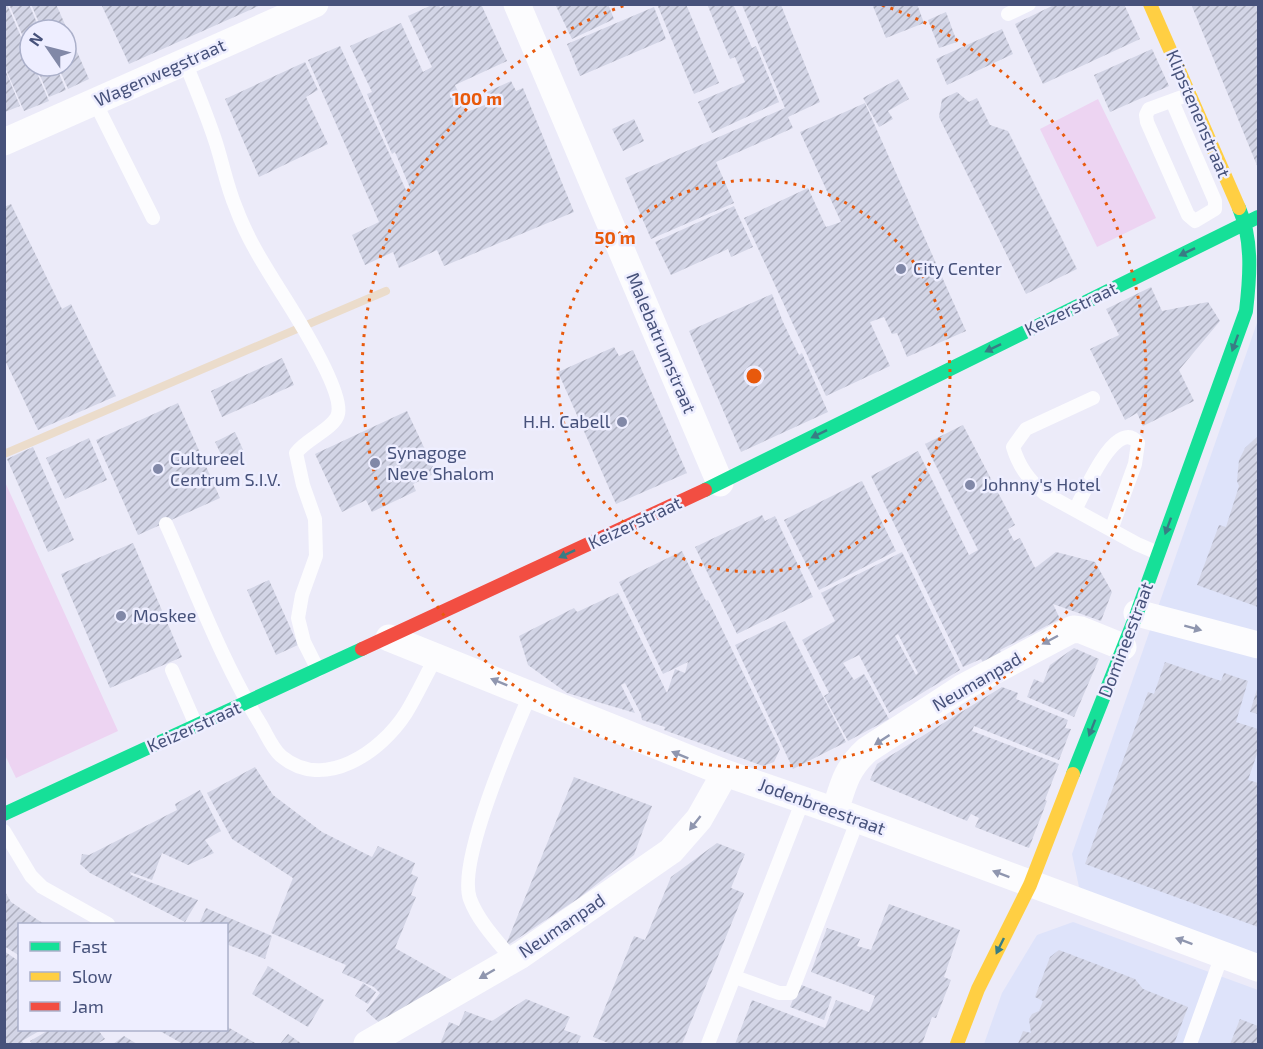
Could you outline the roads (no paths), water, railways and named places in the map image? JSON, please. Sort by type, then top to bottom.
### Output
[{"type":"main road","name":"Klipstenenstraat","points":[[1150,4],[1245,224]]},
{"type":"main road","name":"Keizerstraat","points":[[4,814],[720,483],[1258,217]]},
{"type":"main road","name":"Domineestraat","points":[[957,1044],[978,989],[1030,885],[1137,613],[1246,310],[1250,276],[1245,224]]},
{"type":"main road","points":[[1246,310],[1258,288]]},
{"type":"street","name":"Wagenwegstraat","points":[[4,142],[315,4]]},
{"type":"street","name":"Malebatrumstraat","points":[[517,4],[720,483]]},
{"type":"street","points":[[1137,613],[1258,645]]},
{"type":"street","name":"Neumanpad","points":[[846,815],[846,774],[854,761],[867,750],[962,688],[1073,629],[1123,647]]},
{"type":"street","name":"Jodenbreestraat","points":[[389,638],[725,773],[846,815],[1258,968]]},
{"type":"street","name":"Neumanpad","points":[[367,1044],[512,959],[671,852],[699,819],[725,773]]},
{"type":"lane","points":[[1008,14],[1029,4]]},
{"type":"lane","points":[[185,62],[216,144],[236,210],[258,255],[299,320],[334,387],[339,404],[338,415],[333,424],[302,444],[296,453],[303,485],[315,519],[316,556],[302,595],[298,618],[304,642],[318,670]]},
{"type":"lane","points":[[1172,101],[1215,201],[1215,209],[1195,220],[1188,215],[1146,115],[1149,109],[1190,94]]},
{"type":"lane","points":[[95,102],[153,218]]},
{"type":"lane","points":[[1209,214],[1219,237]]},
{"type":"lane","points":[[1093,398],[1026,429],[1013,447],[1018,463],[1032,483],[1044,493],[1137,544],[1158,553]]},
{"type":"lane","points":[[1075,510],[1104,455],[1115,442],[1129,436],[1134,438],[1138,443],[1135,464],[1111,530]]},
{"type":"lane","points":[[166,524],[247,702],[278,753],[290,763],[307,770],[329,770],[353,762],[379,746],[405,715],[436,657]]},
{"type":"lane","points":[[172,670],[196,725]]},
{"type":"lane","points":[[512,959],[482,920],[470,898],[468,873],[473,850],[504,754],[530,695]]},
{"type":"lane","points":[[708,1044],[803,800]]},
{"type":"lane","points":[[735,977],[779,993],[791,993],[846,815]]},
{"type":"lane","points":[[4,831],[30,876],[42,887],[106,923]]},
{"type":"lane","points":[[1190,1044],[1222,955]]},
{"type":"waterway","points":[[4,454],[386,291]]},
{"type":"place","name":"City Center","points":[[901,269]]},
{"type":"place","name":"H.H. Cabell","points":[[622,422]]},
{"type":"place","name":"Synagoge Neve Shalom","points":[[375,463]]},
{"type":"place","name":"Cultureel Centrum S.I.V.","points":[[158,469]]},
{"type":"place","name":"Johnny's Hotel","points":[[970,485]]},
{"type":"place","name":"Moskee","points":[[121,616]]}]
